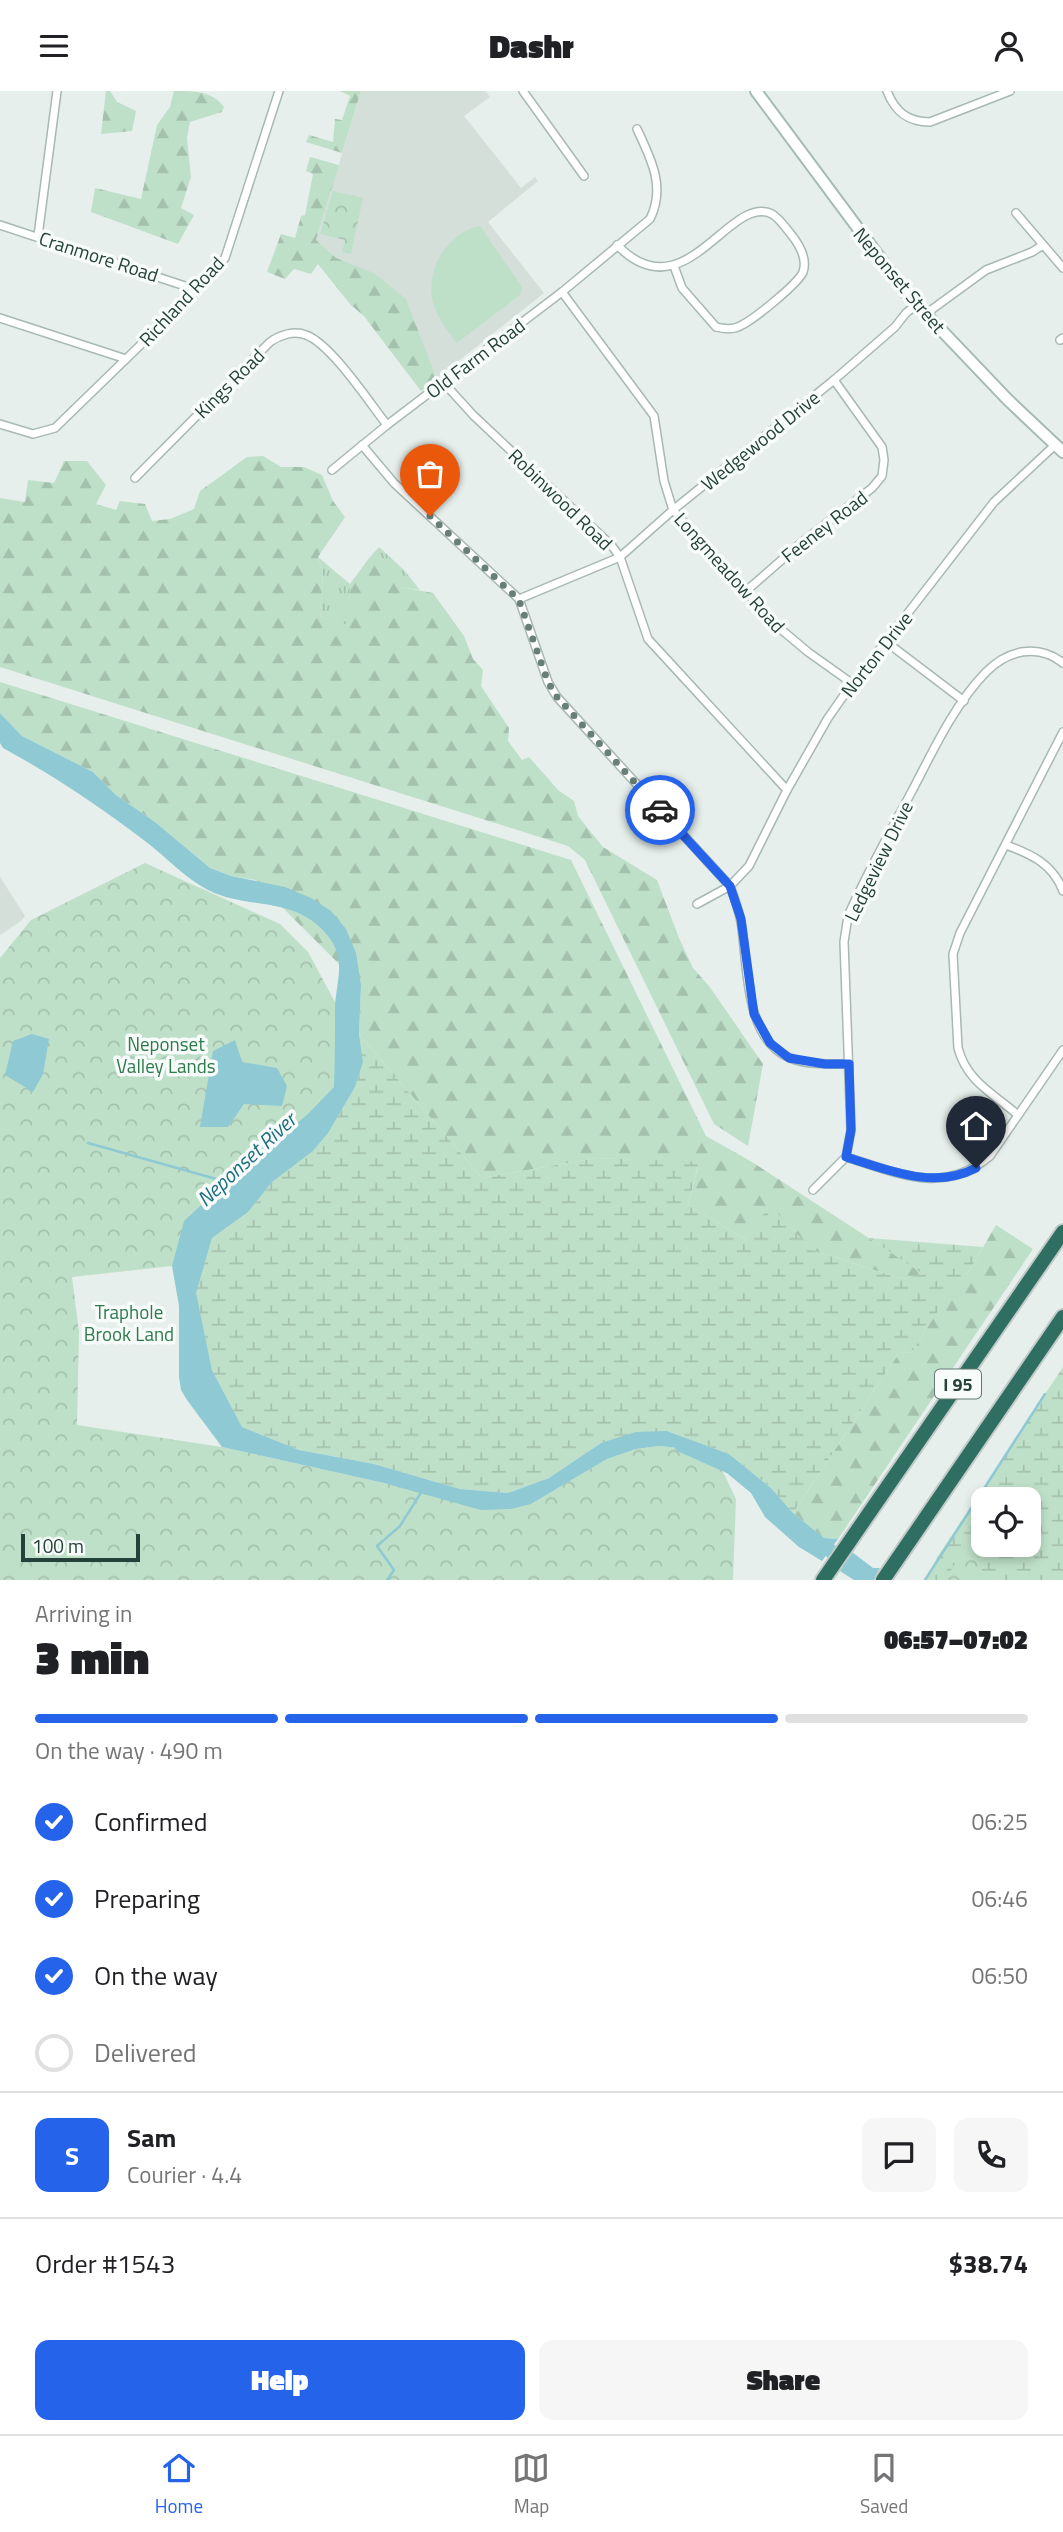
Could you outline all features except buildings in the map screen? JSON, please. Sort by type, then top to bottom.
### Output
[{"type":"highway","name":"I 95","points":[[825,1578],[1063,1231]]},
{"type":"highway","name":"I 95","points":[[883,1580],[1063,1317]]},
{"type":"main road","name":"Neponset Street","points":[[756,91],[916,305],[927,313],[1008,400],[1059,449]]},
{"type":"street","points":[[38,236],[57,91]]},
{"type":"street","name":"Richland Road","points":[[0,424],[33,433],[55,428],[197,290],[225,258],[279,91]]},
{"type":"street","points":[[523,91],[584,176]]},
{"type":"street","points":[[887,91],[897,110],[916,122],[930,122],[1010,91]]},
{"type":"street","name":"Old Farm Road","points":[[332,470],[562,292],[650,219],[656,207],[659,188],[637,129]]},
{"type":"street","points":[[617,245],[629,257],[639,262],[674,266],[690,258],[745,216],[758,212],[775,216],[803,254],[804,264],[803,272],[793,286],[741,325],[723,329],[716,327],[682,289],[674,266]]},
{"type":"street","points":[[1016,213],[1063,268]]},
{"type":"street","name":"Cranmore Road","points":[[0,225],[197,290]]},
{"type":"street","points":[[927,313],[986,270],[1043,245]]},
{"type":"street","name":"Longmeadow Road","points":[[562,292],[654,416],[664,481],[673,510],[777,626],[853,684]]},
{"type":"street","name":"Wedgewood Drive","points":[[519,600],[620,558],[673,510],[834,380],[916,305]]},
{"type":"street","points":[[0,318],[126,359]]},
{"type":"street","name":"Kings Road","points":[[135,478],[270,342],[280,336],[297,333],[318,341],[387,425]]},
{"type":"street","name":"Feeney Road","points":[[745,592],[801,543],[872,488],[882,476],[883,447],[834,380]]},
{"type":"street","name":"Robinwood Road","points":[[444,383],[473,415],[612,546],[620,558],[648,639],[787,790]]},
{"type":"street","points":[[362,445],[394,483],[519,600],[548,682],[557,697],[730,886],[741,919],[754,1014],[770,1043],[797,1060],[849,1064]]},
{"type":"street","name":"Norton Drive","points":[[730,886],[749,866],[787,790],[828,718],[853,684],[994,502],[1059,449]]},
{"type":"street","points":[[885,642],[964,701]]},
{"type":"street","name":"Ledgeview Drive","points":[[846,1157],[851,1130],[844,942],[848,916],[938,743],[964,701],[987,672],[1006,657],[1021,651],[1043,652],[1063,663]]},
{"type":"street","points":[[1018,1115],[978,1085],[961,1060],[953,954],[960,933],[1063,732]]},
{"type":"street","points":[[1006,845],[1035,855],[1047,867],[1063,891]]},
{"type":"street","points":[[697,904],[730,886]]},
{"type":"street","points":[[813,1189],[846,1157],[924,1178],[948,1178],[976,1168],[990,1156],[1063,1050]]},
{"type":"shaded area","points":[[361,91],[485,91],[490,97],[464,116],[521,188],[535,177],[538,181],[488,222],[544,293],[421,391],[364,316],[351,305],[306,249],[316,240]]},
{"type":"shaded area","points":[[0,877],[25,916],[0,935]]},
{"type":"green space","points":[[106,91],[110,91],[117,102],[136,111],[132,131],[101,134]]},
{"type":"green space","points":[[174,91],[208,95],[224,107],[222,112],[190,122],[187,138],[191,177],[181,208],[194,215],[178,244],[91,212],[95,188],[141,199],[157,125],[170,107]]},
{"type":"green space","points":[[340,91],[361,91],[342,153],[306,142],[309,135],[333,142],[335,119],[342,120],[350,96]]},
{"type":"green space","points":[[310,157],[339,165],[316,240],[336,258],[374,273],[406,299],[437,380],[421,391],[364,316],[351,305],[318,264],[311,274],[294,269],[285,279],[267,272],[281,234],[295,238],[301,216],[305,215],[313,174],[306,171]]},
{"type":"green space","points":[[333,191],[363,198],[351,254],[342,252],[345,240],[320,234]]},
{"type":"green space","points":[[480,226],[522,287],[520,295],[457,343],[434,306],[432,280],[440,256],[448,245],[457,236]]},
{"type":"green space","points":[[263,456],[281,467],[304,467],[322,475],[333,501],[345,517],[318,557],[323,571],[320,616],[348,625],[350,584],[369,558],[380,558],[399,571],[391,578],[400,587],[433,593],[464,636],[473,659],[483,670],[481,686],[509,728],[508,741],[522,760],[529,757],[558,790],[574,801],[578,816],[603,847],[657,880],[693,968],[709,986],[763,1064],[748,1146],[714,1124],[585,860],[568,846],[0,667],[0,498],[25,502],[28,480],[54,483],[64,461],[87,461],[106,485],[96,504],[116,510],[120,501],[145,504],[152,521],[170,519],[194,509],[200,491],[247,457]]},
{"type":"green space","points":[[379,547],[404,570],[420,590],[399,587],[390,578],[398,571],[380,558],[369,558]]},
{"type":"green space","points":[[318,557],[350,584],[349,626],[320,616],[323,571]]},
{"type":"green space","points":[[0,682],[571,860],[706,1136],[752,1162],[924,1274],[902,1279],[812,1250],[770,1206],[745,1239],[688,1205],[699,1163],[596,1158],[482,1178],[359,1034],[361,986],[255,880],[231,876],[210,868],[155,822],[116,795],[93,772],[22,736],[0,713]]},
{"type":"green space","name":"Neponset Valley Lands","points":[[145,863],[280,924],[308,952],[335,1002],[359,1034],[363,1062],[355,1087],[328,1133],[313,1151],[272,1182],[248,1212],[172,1266],[72,1277],[79,1332],[77,1425],[222,1447],[384,1483],[531,1504],[607,1459],[636,1449],[659,1446],[715,1455],[736,1499],[733,1580],[0,1580],[0,958],[31,920]]},
{"type":"green space","points":[[359,1034],[482,1178],[596,1158],[699,1162],[688,1205],[745,1239],[770,1205],[812,1250],[902,1279],[923,1274],[869,1238],[983,1247],[968,1273],[958,1279],[912,1352],[899,1353],[793,1513],[772,1489],[729,1454],[667,1431],[601,1443],[549,1478],[508,1493],[460,1489],[374,1464],[299,1450],[242,1427],[212,1370],[195,1293],[212,1238],[248,1212],[272,1182],[313,1151],[328,1133],[355,1087],[363,1062]]},
{"type":"green space","points":[[996,1225],[1033,1249],[838,1539],[824,1538],[793,1513],[899,1353],[912,1352],[958,1278],[968,1273]]},
{"type":"green space","points":[[1063,1367],[1063,1580],[925,1580],[971,1506],[971,1557],[1041,1557],[1041,1487],[984,1487]]},
{"type":"green space","points":[[966,1545],[971,1548],[971,1557],[978,1557],[983,1580],[947,1580]]},
{"type":"water","points":[[0,713],[22,736],[93,772],[116,795],[155,822],[210,868],[231,876],[285,887],[311,898],[331,911],[346,929],[356,953],[361,986],[359,1034],[363,1062],[355,1087],[328,1133],[313,1151],[272,1182],[248,1212],[212,1238],[196,1293],[212,1370],[242,1427],[299,1450],[374,1464],[460,1489],[508,1493],[549,1478],[601,1443],[636,1432],[667,1431],[729,1454],[772,1489],[793,1513],[824,1538],[838,1539],[822,1561],[799,1547],[765,1517],[751,1493],[722,1469],[715,1456],[689,1449],[659,1446],[636,1449],[607,1459],[531,1504],[511,1509],[481,1510],[384,1483],[222,1447],[181,1390],[179,1306],[172,1266],[184,1221],[222,1186],[240,1164],[307,1115],[334,1087],[335,1007],[339,971],[337,954],[328,936],[301,914],[208,890],[93,803],[3,748],[0,743]]},
{"type":"water","points":[[32,1034],[49,1039],[43,1074],[33,1092],[5,1075],[13,1041]]},
{"type":"water","points":[[235,1040],[242,1062],[277,1068],[287,1086],[282,1106],[244,1104],[228,1127],[200,1127],[213,1051]]},
{"type":"water","points":[[852,1552],[873,1568],[880,1568],[872,1580],[854,1580],[840,1571]]},
{"type":"waterway","points":[[88,1143],[227,1182]]},
{"type":"waterway","points":[[925,1580],[1045,1394]]},
{"type":"waterway","name":"Neponset River","points":[[681,1445],[733,1468]]},
{"type":"waterway","points":[[387,1580],[394,1570],[377,1546],[400,1526],[422,1491]]},
{"type":"waterway","name":"Neponset River","points":[[815,1541],[876,1580]]},
{"type":"way so far","points":[[430,516],[519,600],[548,682],[557,697],[660,810]]},
{"type":"route","points":[[660,810],[730,886],[741,919],[754,1014],[770,1043],[789,1058],[805,1062],[849,1064],[851,1130],[846,1157],[924,1178],[948,1178],[976,1168]]},
{"type":"park label","name":"Traphole Brook Land","points":[[129,1322]]}]
